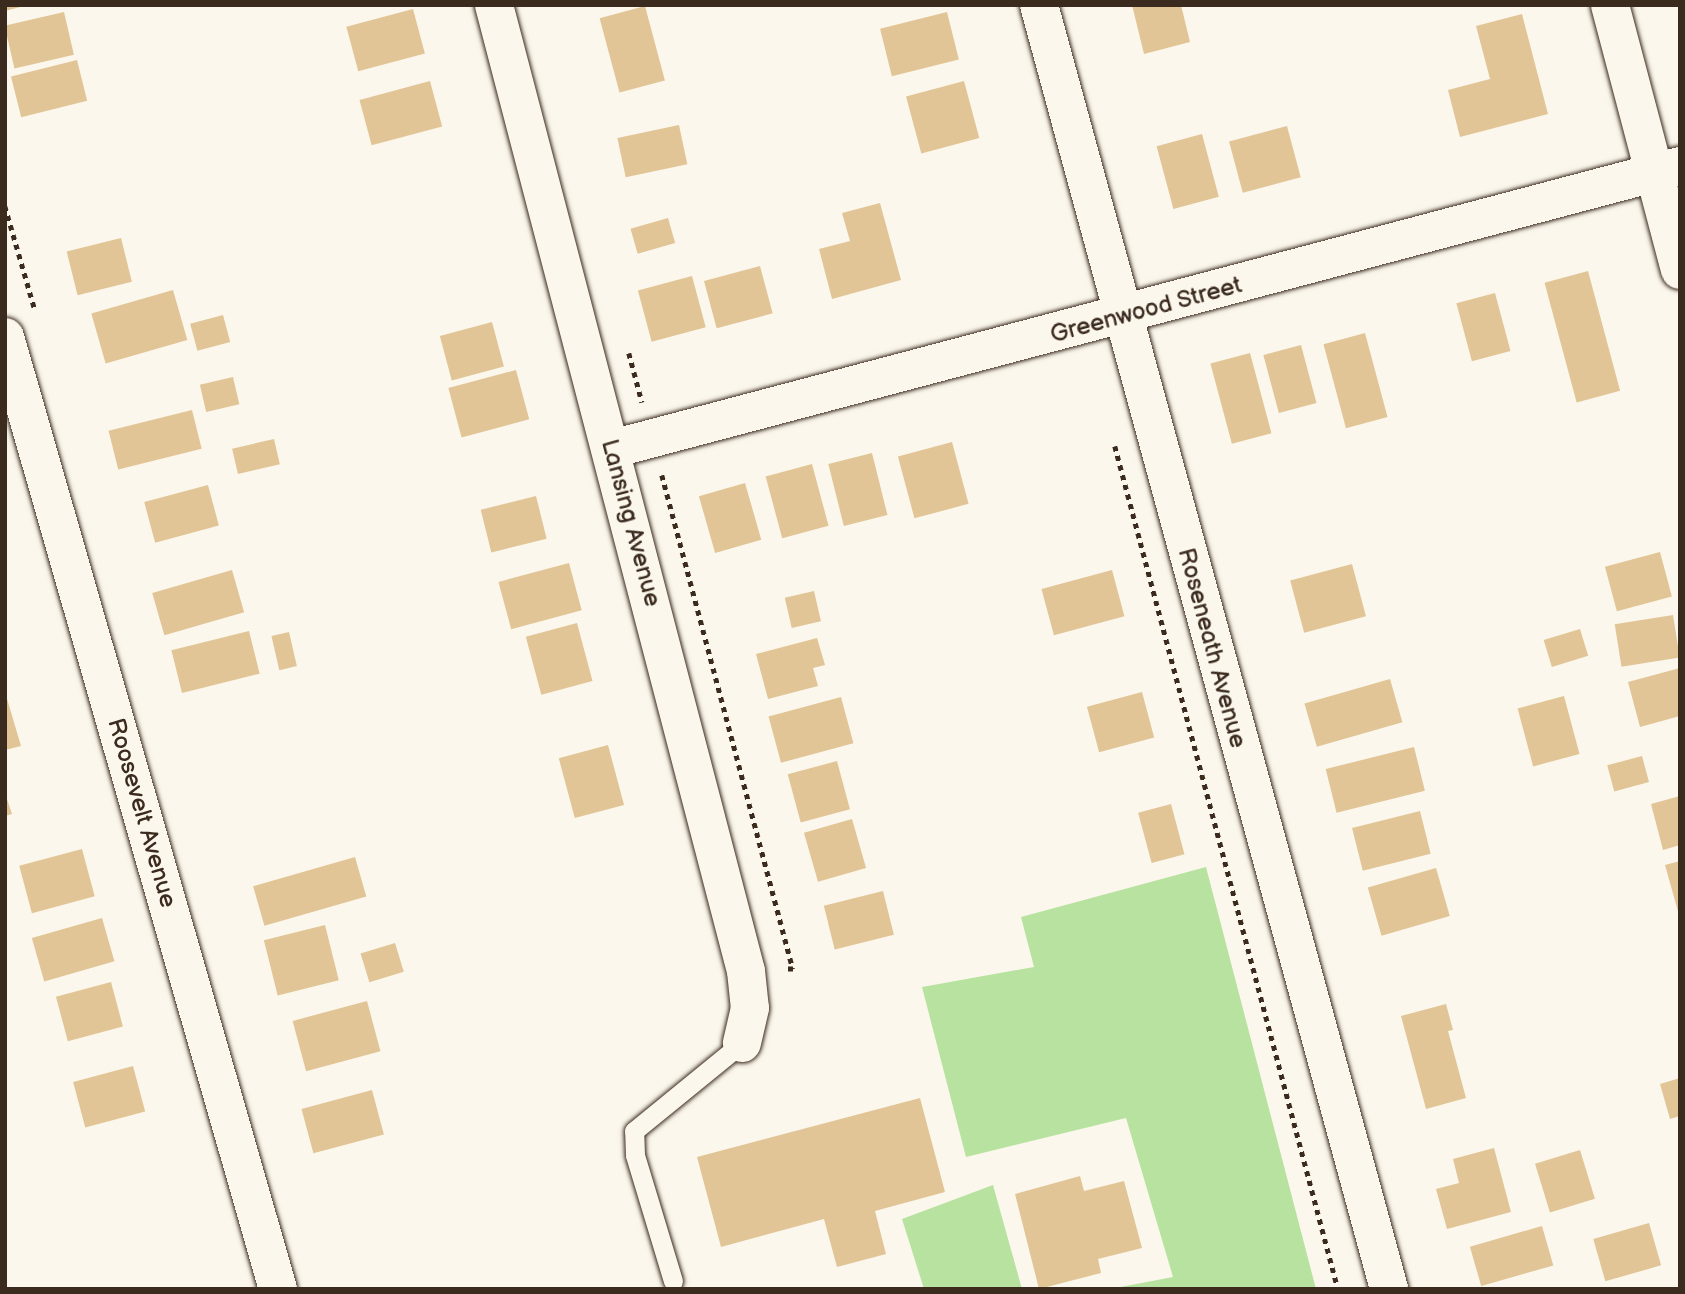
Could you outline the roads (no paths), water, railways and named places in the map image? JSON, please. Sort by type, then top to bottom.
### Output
[{"type":"street","name":"Lansing Avenue","points":[[494,5],[612,449],[746,971],[750,1008],[742,1043]]},
{"type":"street","name":"Roseneath Avenue","points":[[1039,5],[1121,317],[1389,1289]]},
{"type":"street","points":[[1609,5],[1667,169],[1680,270]]},
{"type":"street","name":"Greenwood Street","points":[[612,449],[1121,317],[1667,169]]},
{"type":"street","name":"Roosevelt Avenue","points":[[5,337],[278,1289]]},
{"type":"lane","points":[[673,1281],[635,1155],[634,1131],[742,1043]]}]
